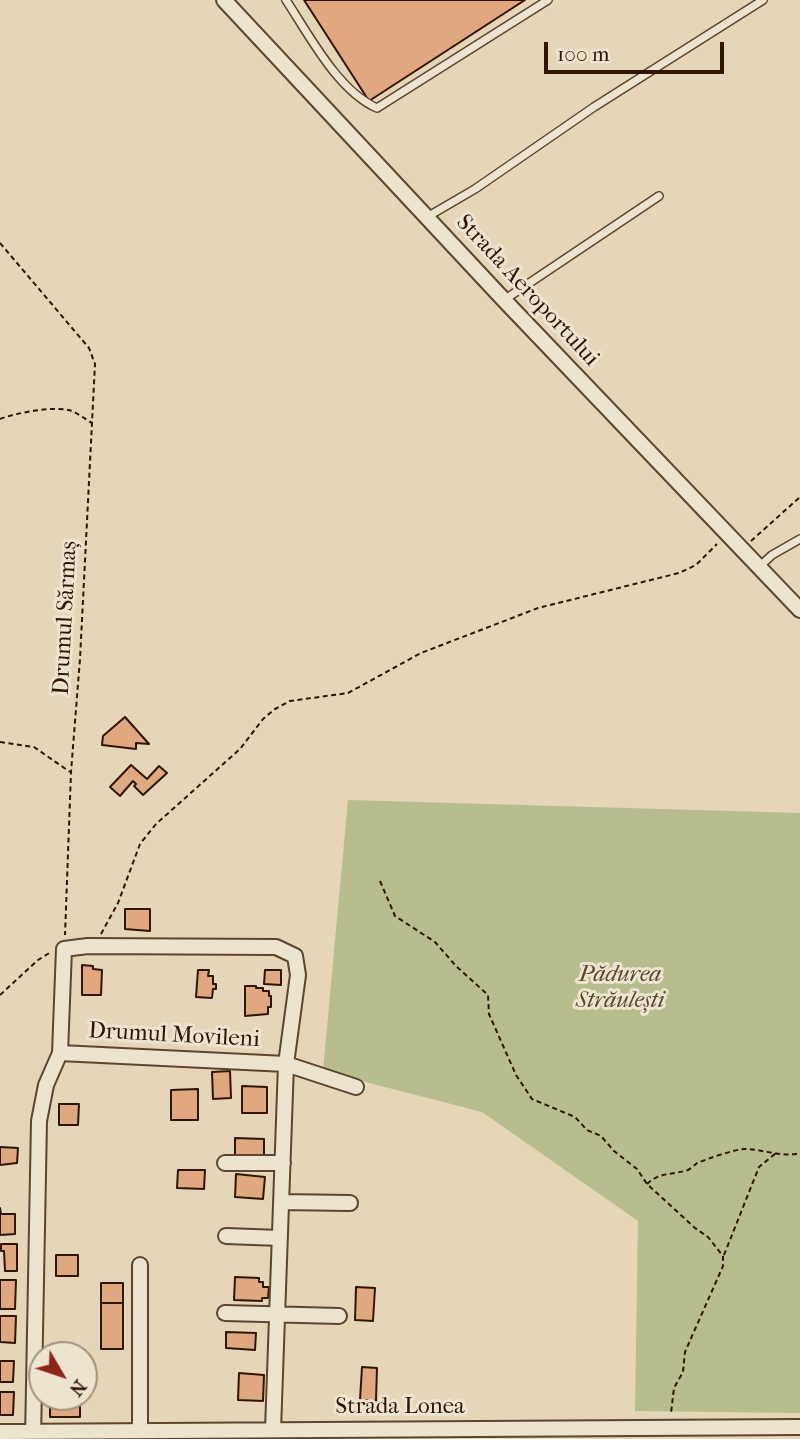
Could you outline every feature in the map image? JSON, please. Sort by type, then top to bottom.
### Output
[{"type":"street","name":"Strada Aeroportului","points":[[224,0],[504,300],[800,610]]},
{"type":"street","points":[[33,1435],[39,1121],[46,1085],[60,1053],[64,949],[88,946],[276,947],[295,956],[298,975],[286,1064],[273,1430]]},
{"type":"street","name":"Drumul Movileni","points":[[60,1053],[286,1064],[356,1087]]},
{"type":"street","points":[[225,1163],[282,1163]]},
{"type":"street","points":[[281,1202],[350,1203]]},
{"type":"street","points":[[226,1236],[280,1238]]},
{"type":"street","points":[[139,1431],[140,1265]]},
{"type":"street","points":[[225,1313],[339,1316]]},
{"type":"street","name":"Strada Lonea","points":[[0,1432],[33,1435],[273,1430],[584,1434],[669,1428],[800,1427]]},
{"type":"lane","points":[[286,0],[338,75],[368,104],[377,108],[548,0]]},
{"type":"lane","points":[[427,217],[475,189],[594,107],[763,0]]},
{"type":"lane","points":[[504,300],[660,196]]},
{"type":"lane","points":[[759,567],[772,555],[800,540]]},
{"type":"path","name":"Drumul Sărmaș","points":[[0,243],[89,348],[95,364],[80,659],[71,772],[64,949]]},
{"type":"path","points":[[0,419],[25,411],[62,409],[92,423]]},
{"type":"path","points":[[742,548],[800,498]]},
{"type":"path","points":[[88,946],[101,933],[118,903],[140,844],[156,824],[240,749],[263,719],[275,709],[290,701],[348,694],[421,653],[538,608],[679,573],[696,565],[728,534]]},
{"type":"path","points":[[0,742],[34,747],[71,772]]},
{"type":"path","points":[[380,881],[395,916],[435,942],[456,966],[488,995],[489,1014],[516,1075],[532,1099],[575,1117],[587,1130],[601,1136],[614,1151],[637,1169],[648,1184],[708,1237],[723,1256]]},
{"type":"path","points":[[0,995],[38,960],[51,952],[64,949]]},
{"type":"path","points":[[648,1184],[654,1177],[688,1170],[698,1163],[734,1149],[787,1155],[800,1153]]},
{"type":"path","points":[[669,1428],[674,1388],[683,1372],[685,1352],[723,1266],[723,1256],[759,1167],[776,1153]]},
{"type":"green space","name":"Pădurea Străulești","points":[[348,800],[800,813],[800,1413],[635,1411],[638,1221],[482,1112],[323,1071]]},
{"type":"building","points":[[304,0],[525,0],[369,101]]},
{"type":"building","points":[[125,717],[149,744],[136,743],[136,749],[102,745],[103,736]]},
{"type":"building","points":[[131,765],[147,779],[159,766],[167,773],[143,795],[133,781],[120,796],[110,787]]},
{"type":"building","points":[[125,909],[150,909],[150,931],[125,929]]},
{"type":"building","points":[[82,965],[102,970],[101,995],[82,995]]},
{"type":"building","points":[[198,970],[209,970],[208,976],[213,976],[216,989],[213,989],[212,998],[196,997]]},
{"type":"building","points":[[265,970],[281,970],[281,985],[264,984]]},
{"type":"building","points":[[245,986],[256,986],[263,988],[263,991],[269,991],[271,1007],[268,1007],[268,1014],[245,1016]]},
{"type":"building","points":[[230,1071],[231,1098],[213,1099],[212,1072]]},
{"type":"building","points":[[242,1086],[267,1087],[267,1113],[242,1113]]},
{"type":"building","points":[[198,1089],[198,1120],[171,1120],[171,1090]]},
{"type":"building","points":[[59,1104],[79,1104],[78,1125],[59,1125]]},
{"type":"building","points":[[235,1138],[264,1139],[264,1161],[235,1160]]},
{"type":"building","points":[[0,1147],[18,1148],[17,1163],[0,1165]]},
{"type":"building","points":[[178,1170],[205,1170],[204,1189],[177,1188]]},
{"type":"building","points":[[236,1174],[265,1177],[263,1199],[235,1197]]},
{"type":"building","points":[[0,1208],[1,1214],[15,1214],[15,1234],[0,1235]]},
{"type":"building","points":[[1,1244],[17,1244],[17,1271],[5,1271]]},
{"type":"building","points":[[56,1255],[78,1255],[78,1276],[56,1276]]},
{"type":"building","points":[[235,1277],[259,1278],[263,1287],[269,1287],[268,1298],[262,1298],[262,1301],[234,1300]]},
{"type":"building","points":[[0,1280],[16,1280],[15,1309],[0,1309]]},
{"type":"building","points":[[101,1283],[123,1283],[123,1303],[101,1303]]},
{"type":"building","points":[[356,1287],[375,1288],[373,1321],[355,1320]]},
{"type":"building","points":[[101,1303],[123,1303],[123,1349],[101,1349]]},
{"type":"building","points":[[0,1316],[16,1316],[15,1343],[0,1342]]},
{"type":"building","points":[[226,1332],[256,1333],[255,1350],[226,1348]]},
{"type":"building","points":[[0,1361],[14,1361],[13,1382],[0,1382]]},
{"type":"building","points":[[362,1367],[377,1368],[376,1401],[360,1400]]},
{"type":"building","points":[[239,1373],[264,1375],[263,1401],[238,1400]]},
{"type":"building","points":[[0,1392],[14,1392],[13,1415],[0,1415]]},
{"type":"building","points":[[50,1411],[80,1411],[80,1417],[50,1417]]}]
